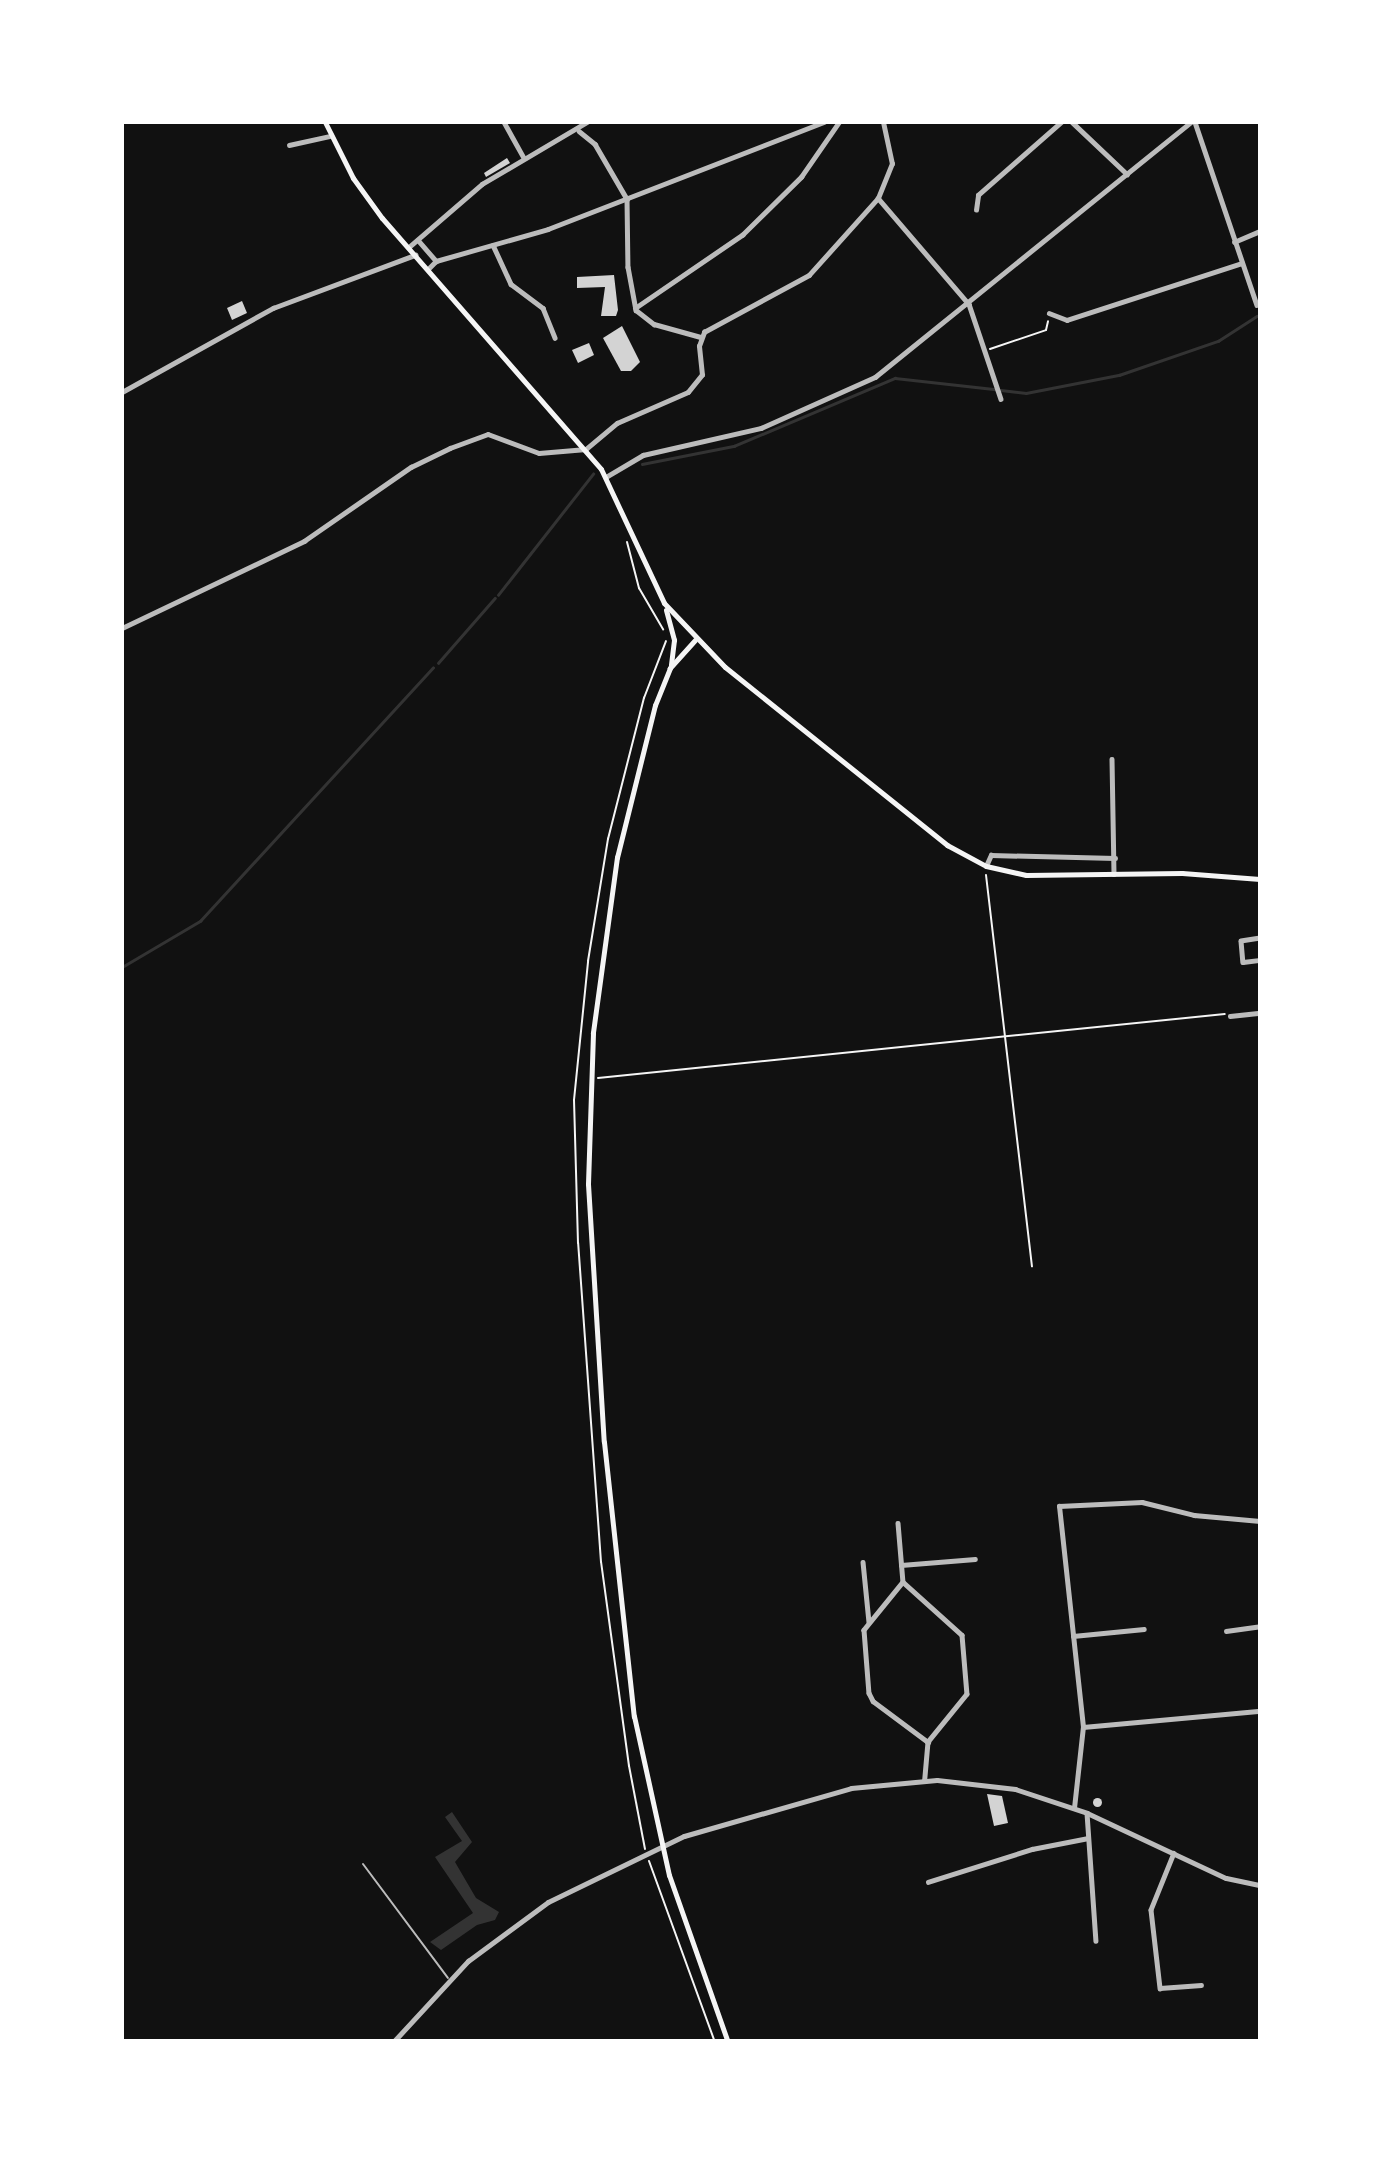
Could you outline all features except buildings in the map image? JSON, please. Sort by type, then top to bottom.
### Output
[{"type":"main road","points":[[325,122],[330,136],[360,188],[586,449],[606,477],[664,603],[674,640],[670,668],[643,744],[617,857],[599,973],[590,1079],[589,1217],[608,1491],[634,1716],[661,1847],[690,1942],[727,2040]]},
{"type":"main road","points":[[664,603],[695,640],[947,845],[986,866],[1026,875],[1115,874],[1259,879]]},
{"type":"main road","points":[[670,668],[695,640]]},
{"type":"street","points":[[504,122],[524,159]]},
{"type":"street","points":[[409,247],[482,184],[579,131],[587,122]]},
{"type":"street","points":[[428,269],[436,261],[494,245],[627,199],[824,122]]},
{"type":"street","points":[[635,308],[743,235],[801,177],[839,122]]},
{"type":"street","points":[[122,628],[304,541],[411,467],[468,440],[492,435],[539,453],[586,449],[617,423],[696,386],[702,372],[701,337],[714,323],[809,275],[878,198],[892,163],[883,122]]},
{"type":"street","points":[[976,210],[978,195],[1061,122]]},
{"type":"street","points":[[1072,122],[1127,174]]},
{"type":"street","points":[[606,477],[643,454],[742,434],[851,390],[908,355],[1193,122],[1257,305]]},
{"type":"street","points":[[579,131],[595,144],[627,199],[628,267],[635,308],[654,324],[701,337]]},
{"type":"street","points":[[289,145],[330,136]]},
{"type":"street","points":[[878,198],[970,304],[1001,399]]},
{"type":"street","points":[[1234,242],[1259,231]]},
{"type":"street","points":[[418,240],[436,261]]},
{"type":"street","points":[[494,245],[511,284],[543,308],[555,338]]},
{"type":"street","points":[[122,392],[263,313],[416,255]]},
{"type":"street","points":[[1049,313],[1067,320],[1242,263]]},
{"type":"street","points":[[1112,759],[1115,874]]},
{"type":"street","points":[[986,866],[990,855],[1115,858]]},
{"type":"street","points":[[1259,938],[1241,941],[1243,962],[1259,960]]},
{"type":"street","points":[[1230,1016],[1259,1013]]},
{"type":"street","points":[[1074,1808],[1083,1727],[1059,1506],[1142,1502],[1194,1515],[1259,1521]]},
{"type":"street","points":[[898,1523],[903,1582],[962,1635],[967,1696],[928,1742],[925,1780]]},
{"type":"street","points":[[901,1565],[975,1559]]},
{"type":"street","points":[[863,1562],[869,1622]]},
{"type":"street","points":[[903,1582],[869,1622],[863,1635],[871,1698],[928,1742]]},
{"type":"street","points":[[1226,1631],[1259,1626]]},
{"type":"street","points":[[1073,1636],[1143,1629]]},
{"type":"street","points":[[1083,1727],[1259,1711]]},
{"type":"street","points":[[395,2040],[449,1979],[533,1911],[693,1833],[838,1790],[925,1780],[1002,1787],[1074,1808],[1226,1878],[1259,1885]]},
{"type":"street","points":[[1087,1813],[1096,1941]]},
{"type":"street","points":[[928,1882],[1032,1849],[1088,1838]]},
{"type":"street","points":[[1174,1853],[1151,1910],[1160,1988],[1201,1985]]},
{"type":"lane","points":[[363,1864],[449,1979]]},
{"type":"path","points":[[986,350],[1046,330],[1049,313]]},
{"type":"path","points":[[626,541],[639,588],[666,639],[629,750],[603,864],[580,1029],[575,1152],[601,1562],[627,1755],[647,1855],[671,1933],[714,2040]]},
{"type":"path","points":[[986,876],[1008,1034],[1032,1266]]},
{"type":"path","points":[[590,1079],[1223,1013]]},
{"type":"shaded area","points":[[452,1812],[472,1842],[455,1862],[476,1898],[499,1912],[495,1920],[477,1925],[441,1950],[430,1942],[473,1913],[435,1857],[462,1841],[445,1817]]},
{"type":"waterway","points":[[1001,390],[1026,393],[1119,375],[1218,341],[1257,316]]},
{"type":"waterway","points":[[642,464],[734,446],[895,378],[995,389]]},
{"type":"waterway","points":[[498,595],[593,474]]},
{"type":"waterway","points":[[438,663],[495,598]]},
{"type":"waterway","points":[[122,967],[200,921],[433,668]]}]
